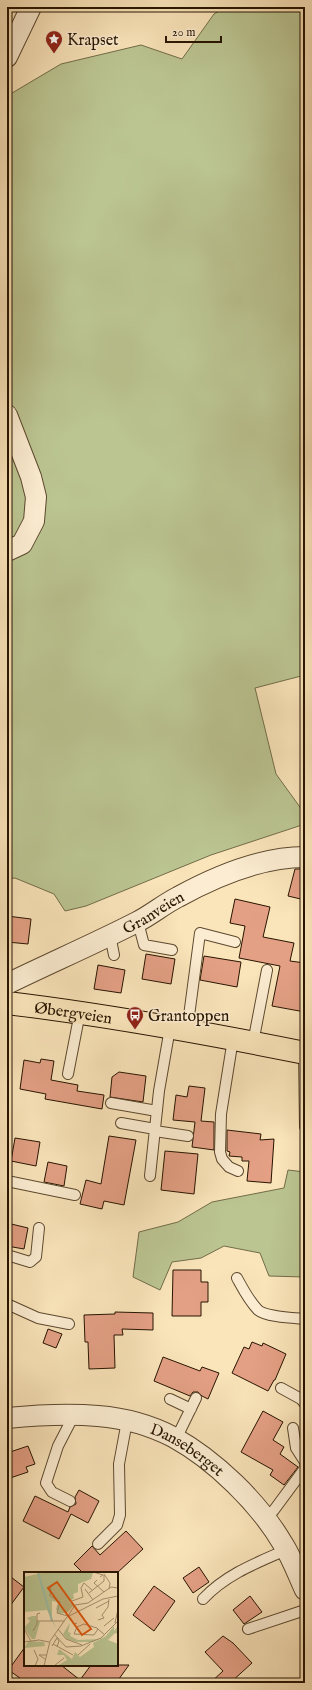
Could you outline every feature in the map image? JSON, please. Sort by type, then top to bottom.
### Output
[{"type":"main road","name":"Øbergveien","points":[[7,1003],[80,1012],[304,1053]]},
{"type":"street","points":[[7,56],[31,7]]},
{"type":"street","points":[[7,415],[31,477],[36,497],[34,521],[22,544],[7,551]]},
{"type":"street","name":"Granveien","points":[[7,984],[138,922],[178,897],[217,879],[258,863],[295,857],[305,857]]},
{"type":"street","name":"Danseberget","points":[[7,1418],[45,1415],[98,1416],[148,1427],[176,1439],[209,1462],[236,1486],[267,1518],[286,1550],[305,1589]]},
{"type":"lane","points":[[138,922],[144,945],[172,950]]},
{"type":"lane","points":[[150,1176],[157,1111],[178,1030],[200,933],[235,942]]},
{"type":"lane","points":[[110,935],[114,956]]},
{"type":"lane","points":[[238,1171],[229,1167],[222,1159],[220,1152],[221,1114],[243,1041],[267,970]]},
{"type":"lane","points":[[68,1074],[80,1012]]},
{"type":"lane","points":[[304,1053],[305,1127]]},
{"type":"lane","points":[[111,1103],[157,1111]]},
{"type":"lane","points":[[121,1122],[188,1136]]},
{"type":"lane","points":[[7,1181],[75,1195]]},
{"type":"lane","points":[[7,1255],[30,1262],[36,1258],[39,1228]]},
{"type":"lane","points":[[236,1278],[249,1300],[260,1311],[278,1316],[305,1319]]},
{"type":"lane","points":[[7,1304],[38,1318],[68,1324]]},
{"type":"lane","points":[[281,1388],[301,1399],[305,1404]]},
{"type":"lane","points":[[176,1439],[196,1398]]},
{"type":"lane","points":[[170,1399],[191,1409]]},
{"type":"lane","points":[[70,1501],[52,1492],[46,1483],[58,1446],[74,1415]]},
{"type":"lane","points":[[98,1544],[117,1525],[120,1515],[119,1464],[126,1421]]},
{"type":"lane","points":[[293,1428],[296,1448],[305,1462]]},
{"type":"lane","points":[[267,1518],[305,1468]]},
{"type":"lane","points":[[203,1599],[214,1587],[249,1566],[286,1550]]},
{"type":"lane","points":[[248,1629],[305,1610]]},
{"type":"green space","points":[[226,7],[305,7],[305,675],[255,688],[276,774],[305,814],[305,824],[211,855],[86,906],[65,911],[54,894],[15,878],[7,879],[7,96],[61,64],[141,45],[182,59],[214,14]]},
{"type":"green space","points":[[288,1170],[305,1172],[305,1277],[269,1276],[260,1253],[224,1246],[201,1258],[172,1262],[160,1290],[133,1277],[139,1232],[178,1222],[212,1202],[284,1188]]},
{"type":"building","points":[[295,869],[305,869],[305,900],[288,896]]},
{"type":"building","points":[[235,899],[270,907],[263,937],[294,943],[290,961],[305,963],[305,1012],[272,1006],[280,966],[239,958],[245,926],[230,923]]},
{"type":"building","points":[[7,916],[31,919],[28,944],[7,942]]},
{"type":"building","points":[[146,954],[175,959],[171,984],[142,979]]},
{"type":"building","points":[[204,956],[241,962],[237,987],[200,980]]},
{"type":"building","points":[[98,965],[125,970],[121,993],[94,989]]},
{"type":"building","points":[[41,1059],[54,1061],[51,1080],[78,1085],[77,1091],[104,1095],[102,1109],[45,1099],[46,1094],[20,1089],[24,1060],[40,1063]]},
{"type":"building","points":[[119,1072],[146,1076],[143,1102],[110,1097],[112,1077]]},
{"type":"building","points":[[189,1086],[205,1088],[201,1121],[214,1122],[214,1150],[192,1147],[195,1122],[173,1120],[176,1095],[187,1097]]},
{"type":"building","points":[[227,1130],[261,1134],[260,1140],[274,1139],[271,1183],[247,1181],[249,1161],[242,1161],[242,1157],[229,1156],[230,1152],[227,1151]]},
{"type":"building","points":[[109,1136],[136,1140],[124,1205],[104,1201],[102,1209],[80,1204],[86,1180],[101,1184]]},
{"type":"building","points":[[15,1138],[40,1142],[36,1166],[11,1161]]},
{"type":"building","points":[[165,1151],[198,1154],[194,1194],[161,1190]]},
{"type":"building","points":[[48,1162],[67,1166],[64,1186],[44,1182]]},
{"type":"building","points":[[7,1223],[28,1228],[24,1249],[7,1246]]},
{"type":"building","points":[[173,1270],[201,1270],[201,1282],[208,1282],[208,1302],[201,1302],[201,1316],[172,1316]]},
{"type":"building","points":[[115,1312],[153,1313],[153,1330],[122,1329],[123,1335],[114,1335],[115,1368],[89,1369],[88,1342],[85,1342],[84,1315],[115,1314]]},
{"type":"building","points":[[48,1329],[62,1334],[56,1348],[43,1343]]},
{"type":"building","points":[[252,1342],[262,1346],[263,1343],[286,1354],[275,1380],[268,1391],[232,1373],[244,1347],[249,1349]]},
{"type":"building","points":[[163,1357],[200,1371],[202,1367],[219,1373],[208,1399],[198,1392],[193,1392],[190,1396],[154,1381]]},
{"type":"building","points":[[263,1411],[283,1422],[273,1440],[284,1447],[280,1454],[298,1467],[284,1485],[270,1475],[273,1470],[241,1452]]},
{"type":"building","points":[[28,1446],[35,1464],[26,1467],[28,1472],[7,1479],[7,1453]]},
{"type":"building","points":[[79,1490],[99,1501],[88,1523],[71,1514],[59,1539],[23,1521],[35,1496],[68,1512],[70,1507],[76,1504],[75,1497]]},
{"type":"building","points":[[126,1531],[143,1549],[118,1572],[82,1572],[74,1564],[92,1546],[100,1555]]},
{"type":"building","points":[[199,1567],[209,1582],[193,1593],[183,1578]]},
{"type":"building","points":[[7,1574],[24,1587],[7,1610]]},
{"type":"building","points":[[154,1586],[175,1601],[154,1631],[133,1615]]},
{"type":"building","points":[[250,1596],[262,1612],[244,1624],[233,1610]]},
{"type":"building","points":[[223,1636],[233,1643],[252,1663],[230,1683],[210,1683],[223,1671],[205,1652]]},
{"type":"building","points":[[24,1648],[24,1666],[62,1666],[80,1680],[90,1666],[129,1665],[116,1683],[27,1683],[7,1669],[7,1665],[12,1665]]},
{"type":"place","name":"Krapset","points":[[54,54]]},
{"type":"place","name":"Grantoppen","points":[[135,1030]]}]
